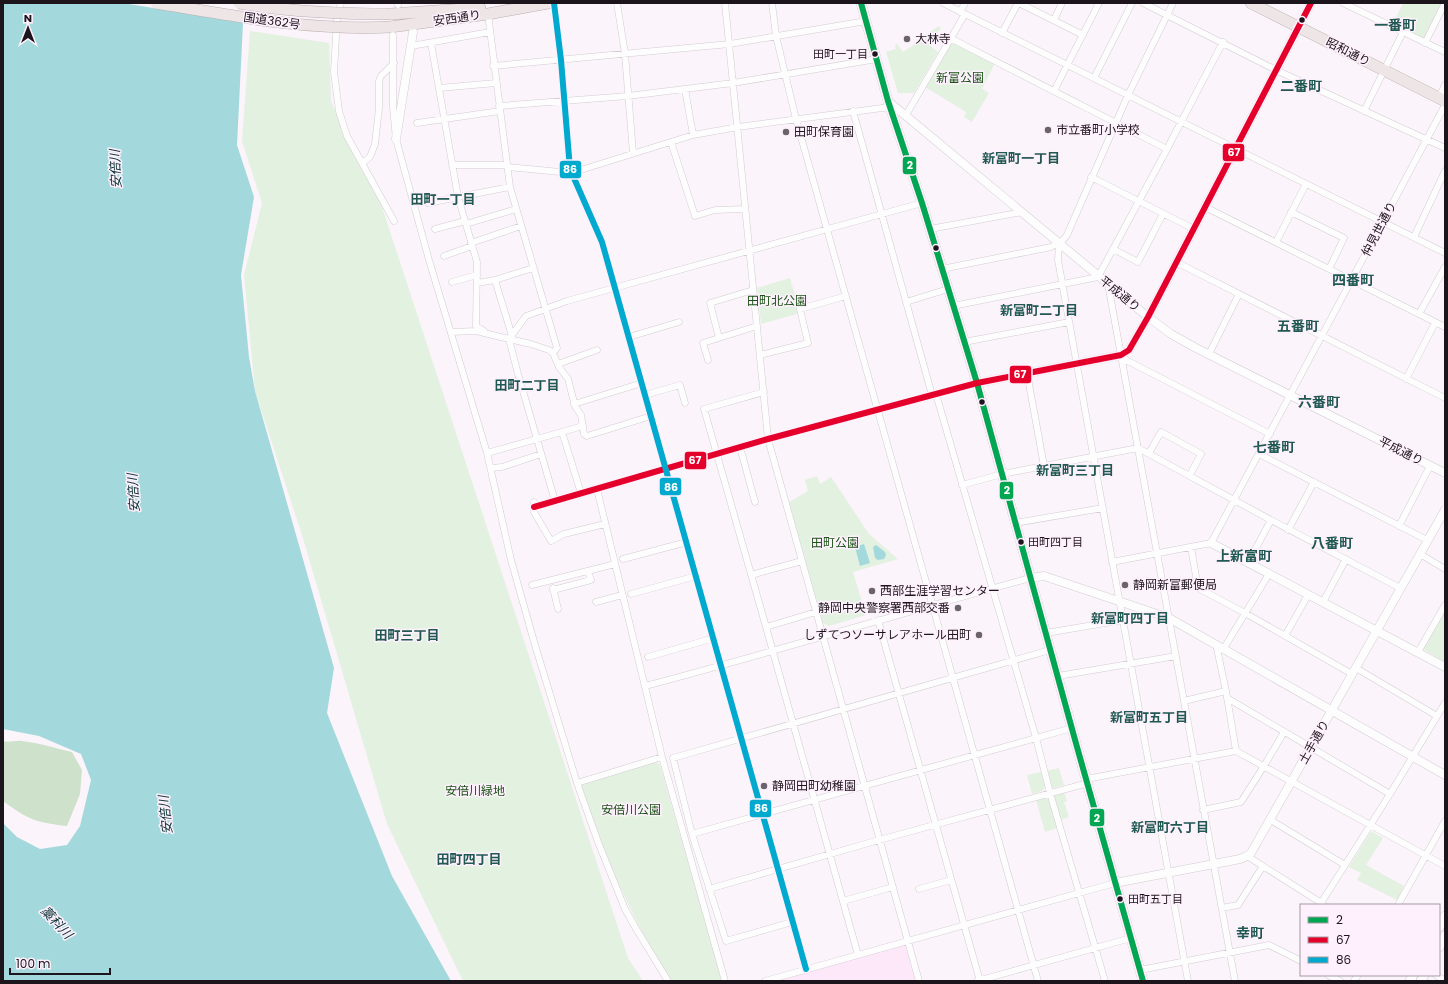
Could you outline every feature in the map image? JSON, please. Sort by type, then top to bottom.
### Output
[{"type":"highway","name":"国道362号","points":[[156,3],[299,25],[391,31]]},
{"type":"highway","name":"国道362号","points":[[239,3],[295,11],[355,14],[395,7]]},
{"type":"highway","name":"安西通り","points":[[395,7],[542,3]]},
{"type":"highway","name":"安西通り","points":[[391,31],[548,3]]},
{"type":"highway","name":"昭和通り","points":[[1251,3],[1443,101]]},
{"type":"main road","points":[[861,3],[889,104],[930,228],[977,383],[1143,981]]},
{"type":"main road","points":[[1440,925],[1445,916]]},
{"type":"main road","points":[[1440,945],[1445,936]]},
{"type":"street","points":[[341,3],[337,18],[334,72],[335,91],[339,111],[347,136],[394,221]]},
{"type":"street","points":[[554,3],[561,60],[571,173],[602,242],[616,288],[806,969]]},
{"type":"street","points":[[618,3],[625,54],[633,153]]},
{"type":"street","points":[[725,3],[768,439],[919,981]]},
{"type":"street","points":[[772,3],[776,36],[796,119],[1038,981]]},
{"type":"street","points":[[943,3],[1445,253]]},
{"type":"street","points":[[906,115],[950,38],[965,3]]},
{"type":"street","points":[[1002,33],[1019,3],[1083,35]]},
{"type":"street","points":[[1054,20],[1062,3]]},
{"type":"street","points":[[1054,91],[1099,3]]},
{"type":"street","points":[[1094,78],[1132,3]]},
{"type":"street","points":[[1143,3],[1276,70],[1445,148]]},
{"type":"street","points":[[942,269],[1051,247],[1059,243],[1067,235],[1128,95],[1173,3]]},
{"type":"street","points":[[605,524],[564,534],[551,541],[534,512],[534,504],[555,501],[768,439],[934,394],[977,383],[1121,355],[1129,350],[1148,317],[1311,3]]},
{"type":"street","points":[[1343,3],[1445,52]]},
{"type":"street","points":[[1425,43],[1445,3]]},
{"type":"street","points":[[488,14],[510,187],[557,348],[553,352]]},
{"type":"street","points":[[494,66],[730,44],[866,21]]},
{"type":"street","points":[[391,31],[394,64],[393,106],[396,139],[429,260],[487,453],[511,560],[535,646],[577,782],[598,842],[625,909],[668,981]]},
{"type":"street","points":[[396,139],[413,32]]},
{"type":"street","points":[[411,46],[490,32]]},
{"type":"street","points":[[1364,111],[1403,32]]},
{"type":"street","points":[[950,38],[1168,149]]},
{"type":"street","points":[[953,306],[1098,276],[1168,149],[1223,42]]},
{"type":"street","points":[[431,43],[458,197],[477,262],[476,326],[492,336]]},
{"type":"street","points":[[417,123],[499,109],[564,101],[628,96],[733,83],[877,59]]},
{"type":"street","points":[[362,163],[370,157],[375,144],[379,108],[379,81],[381,76],[394,64]]},
{"type":"street","points":[[439,88],[496,83]]},
{"type":"street","name":"仲見世通り","points":[[1212,543],[1382,222],[1428,139],[1443,101],[1445,85]]},
{"type":"street","points":[[685,89],[693,135]]},
{"type":"street","points":[[452,166],[507,166],[571,173],[693,135],[738,127],[853,111],[889,104]]},
{"type":"street","name":"平成通り","points":[[889,104],[906,115],[1098,276],[1171,334],[1445,473]]},
{"type":"street","points":[[853,111],[906,302],[962,485],[1036,738],[1050,794],[1078,892],[1105,981]]},
{"type":"street","points":[[671,142],[695,216],[715,210],[745,209]]},
{"type":"street","points":[[1414,238],[1445,171]]},
{"type":"street","points":[[1091,177],[1194,229]]},
{"type":"street","points":[[1276,242],[1306,184]]},
{"type":"street","points":[[428,203],[510,187]]},
{"type":"street","points":[[511,338],[526,316],[545,308],[922,203]]},
{"type":"street","points":[[1205,206],[1445,327]]},
{"type":"street","points":[[436,229],[516,209]]},
{"type":"street","points":[[930,228],[1022,212]]},
{"type":"street","points":[[1291,212],[1344,238],[1329,269]]},
{"type":"street","points":[[1113,249],[1138,262],[1163,214]]},
{"type":"street","points":[[444,256],[521,226]]},
{"type":"street","points":[[1059,243],[1058,260],[1062,284],[1188,981]]},
{"type":"street","points":[[1176,262],[1445,398]]},
{"type":"street","points":[[1419,314],[1445,266]]},
{"type":"street","points":[[477,283],[495,280],[534,268]]},
{"type":"street","points":[[452,282],[477,275]]},
{"type":"street","points":[[495,280],[511,338],[518,374],[555,501]]},
{"type":"street","points":[[1108,284],[1235,981]]},
{"type":"street","points":[[719,338],[710,302],[753,290]]},
{"type":"street","points":[[906,302],[948,290]]},
{"type":"street","points":[[1209,354],[1239,294]]},
{"type":"street","points":[[760,355],[808,343],[800,309],[846,296]]},
{"type":"street","points":[[629,337],[679,322]]},
{"type":"street","points":[[964,342],[1069,322]]},
{"type":"street","points":[[1406,379],[1435,323]]},
{"type":"street","points":[[708,360],[703,343],[757,326]]},
{"type":"street","points":[[451,332],[476,331],[492,336],[511,338],[553,352],[558,364],[568,379],[574,404],[581,415],[584,434],[587,436],[651,416]]},
{"type":"street","points":[[558,364],[597,350]]},
{"type":"street","points":[[1121,355],[1126,360],[1270,434]]},
{"type":"street","points":[[1027,373],[1044,466]]},
{"type":"street","points":[[574,404],[642,383]]},
{"type":"street","points":[[645,395],[680,385],[685,403]]},
{"type":"street","points":[[764,392],[704,409],[858,955]]},
{"type":"street","points":[[487,453],[583,426]]},
{"type":"street","points":[[562,432],[581,493]]},
{"type":"street","points":[[1149,453],[1161,432],[1201,454],[1190,475]]},
{"type":"street","points":[[740,447],[755,502]]},
{"type":"street","points":[[962,485],[1002,474],[1138,448],[1190,475],[1288,530],[1400,588]]},
{"type":"street","points":[[491,468],[502,467],[541,454]]},
{"type":"street","points":[[1259,454],[1427,540]]},
{"type":"street","points":[[1400,526],[1430,466]]},
{"type":"street","points":[[1288,530],[1314,482]]},
{"type":"street","points":[[597,489],[662,757],[725,981]]},
{"type":"street","points":[[1015,523],[1103,508]]},
{"type":"street","name":"土手通り","points":[[1247,856],[1332,710],[1445,510]]},
{"type":"street","points":[[1248,563],[1271,520]]},
{"type":"street","points":[[623,559],[687,542]]},
{"type":"street","points":[[1112,562],[1212,543],[1445,667]]},
{"type":"street","points":[[1191,547],[1198,588],[1285,636],[1437,716]]},
{"type":"street","points":[[1420,554],[1445,569]]},
{"type":"street","points":[[1323,602],[1346,559]]},
{"type":"street","points":[[750,575],[802,561]]},
{"type":"street","points":[[532,585],[615,564]]},
{"type":"street","points":[[553,590],[591,580],[588,571]]},
{"type":"street","points":[[1236,751],[1226,695],[1220,646],[1245,613],[1269,574]]},
{"type":"street","points":[[631,594],[696,576]]},
{"type":"street","points":[[645,686],[721,666],[932,604],[1030,578],[1044,576],[1169,618],[1445,775]]},
{"type":"street","points":[[551,581],[558,608]]},
{"type":"street","points":[[596,602],[622,595]]},
{"type":"street","points":[[1285,636],[1308,595]]},
{"type":"street","points":[[1418,652],[1445,605]]},
{"type":"street","points":[[766,627],[816,612]]},
{"type":"street","points":[[878,620],[964,924],[978,981],[1131,938]]},
{"type":"street","points":[[1046,633],[1123,620]]},
{"type":"street","points":[[648,657],[714,638]]},
{"type":"street","points":[[792,922],[726,941],[692,834],[673,758],[843,708],[900,694],[1050,650]]},
{"type":"street","points":[[1058,676],[1176,656]]},
{"type":"street","points":[[1184,701],[1226,695],[1310,748],[1390,794]]},
{"type":"street","points":[[765,981],[1115,882],[1214,865],[1247,856],[1323,904],[1345,865],[1445,703]]},
{"type":"street","points":[[692,834],[1072,728]]},
{"type":"street","points":[[1203,810],[1241,802],[1284,732]]},
{"type":"street","points":[[709,889],[879,840],[936,826],[990,809],[1050,794],[1087,781],[1149,767],[1236,751],[1445,866]]},
{"type":"street","points":[[577,782],[662,757]]},
{"type":"street","points":[[1269,819],[1345,865]]},
{"type":"street","points":[[1399,904],[1445,821]]},
{"type":"street","points":[[1222,908],[1238,905],[1263,866]]},
{"type":"street","points":[[919,889],[951,880]]},
{"type":"street","points":[[843,900],[893,887]]},
{"type":"street","points":[[1140,970],[1269,945],[1300,960]]},
{"type":"street","points":[[1330,976],[1340,981]]},
{"type":"shaded area","points":[[905,945],[915,981],[776,981]]},
{"type":"green space","points":[[1403,3],[1443,3],[1425,39],[1393,24]]},
{"type":"green space","points":[[939,26],[941,28],[929,45],[938,52],[914,93],[898,93],[886,52],[896,49],[895,45],[897,44],[903,52],[918,42],[917,40]]},
{"type":"green space","name":"安倍川緑地","points":[[250,31],[329,43],[331,101],[358,163],[380,201],[628,958],[643,981],[463,981],[387,824],[302,535],[255,391],[244,275],[262,203],[242,141]]},
{"type":"green space","name":"新富公園","points":[[955,43],[995,63],[982,89],[989,93],[972,122],[964,117],[966,112],[925,87],[950,44]]},
{"type":"green space","name":"田町北公園","points":[[790,278],[800,313],[761,324],[757,288]]},
{"type":"green space","name":"田町公園","points":[[817,476],[820,484],[831,477],[869,534],[898,559],[853,572],[866,615],[829,626],[823,623],[789,502],[808,491],[805,480]]},
{"type":"green space","points":[[1445,610],[1445,662],[1423,649]]},
{"type":"green space","points":[[3,741],[19,741],[41,744],[72,752],[82,770],[80,794],[67,826],[40,822],[26,816],[3,801]]},
{"type":"green space","name":"安倍川公園","points":[[656,761],[660,765],[722,981],[671,981],[643,934],[631,910],[609,860],[580,784]]},
{"type":"green space","points":[[1059,768],[1064,785],[1053,788],[1050,787],[1046,771]]},
{"type":"green space","points":[[1041,772],[1045,787],[1042,791],[1032,794],[1027,775]]},
{"type":"green space","points":[[1064,792],[1067,801],[1064,802],[1069,817],[1060,820],[1053,798],[1055,795]]},
{"type":"green space","points":[[1046,797],[1049,799],[1057,828],[1045,832],[1036,800]]},
{"type":"green space","points":[[1373,832],[1383,838],[1366,865],[1404,886],[1397,900],[1357,880],[1361,873],[1349,867],[1370,833]]},
{"type":"water","points":[[3,3],[244,3],[237,145],[254,197],[241,275],[249,357],[255,391],[334,668],[327,713],[392,876],[451,981],[3,981],[3,823],[17,837],[40,849],[67,845],[80,826],[91,780],[81,754],[39,736],[3,729]]},
{"type":"water","points":[[864,544],[870,563],[860,566],[855,547]]},
{"type":"water","points":[[876,545],[885,552],[886,555],[884,559],[878,560],[875,558],[873,547]]},
{"type":"pier","points":[[123,3],[246,3],[245,23]]},
{"type":"transit line","name":"86","points":[[554,3],[561,60],[570,169],[602,242],[806,969]]},
{"type":"transit line","name":"2","points":[[861,3],[888,101],[922,203],[977,383],[1143,981]]},
{"type":"transit line","name":"67","points":[[534,507],[768,439],[977,383],[1121,355],[1129,350],[1148,317],[1311,3]]},
{"type":"place","name":"大林寺","points":[[907,39]]},
{"type":"place","name":"田町一丁目","points":[[875,54]]},
{"type":"place","name":"市立番町小学校","points":[[1048,130]]},
{"type":"place","name":"田町保育園","points":[[786,132]]},
{"type":"place","name":"田町四丁目","points":[[1021,542]]},
{"type":"place","name":"静岡新富郵便局","points":[[1125,585]]},
{"type":"place","name":"西部生涯学習センター","points":[[872,591]]},
{"type":"place","name":"静岡中央警察署西部交番","points":[[958,608]]},
{"type":"place","name":"しずてつソーサレアホール田町","points":[[979,635]]},
{"type":"place","name":"静岡田町幼稚園","points":[[764,786]]},
{"type":"place","name":"田町五丁目","points":[[1120,899]]},
{"type":"district","name":"一番町","points":[[1395,25]]},
{"type":"district","name":"二番町","points":[[1301,86]]},
{"type":"district","name":"新富町一丁目","points":[[1021,158]]},
{"type":"district","name":"田町一丁目","points":[[443,199]]},
{"type":"district","name":"四番町","points":[[1353,280]]},
{"type":"district","name":"新富町二丁目","points":[[1039,310]]},
{"type":"district","name":"五番町","points":[[1298,326]]},
{"type":"district","name":"田町二丁目","points":[[527,385]]},
{"type":"district","name":"六番町","points":[[1319,402]]},
{"type":"district","name":"七番町","points":[[1274,447]]},
{"type":"district","name":"新富町三丁目","points":[[1075,470]]},
{"type":"district","name":"八番町","points":[[1332,543]]},
{"type":"district","name":"上新富町","points":[[1244,556]]},
{"type":"district","name":"新富町四丁目","points":[[1130,618]]},
{"type":"district","name":"田町三丁目","points":[[407,635]]},
{"type":"district","name":"新富町五丁目","points":[[1149,717]]},
{"type":"district","name":"新富町六丁目","points":[[1170,827]]},
{"type":"district","name":"田町四丁目","points":[[469,859]]},
{"type":"district","name":"幸町","points":[[1250,933]]},
{"type":"water label","name":"安倍川","points":[[115,169]]},
{"type":"water label","name":"安倍川","points":[[133,493]]},
{"type":"water label","name":"安倍川","points":[[165,815]]},
{"type":"water label","name":"藁科川","points":[[57,922]]}]
